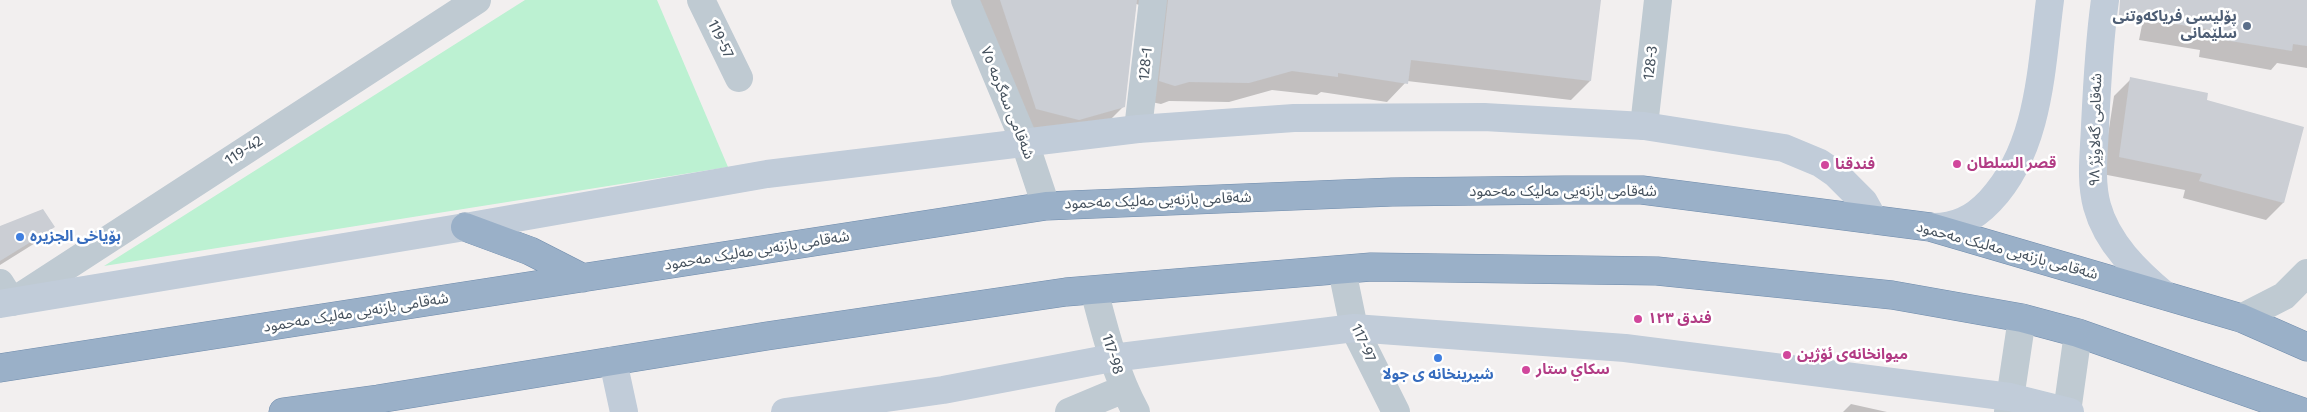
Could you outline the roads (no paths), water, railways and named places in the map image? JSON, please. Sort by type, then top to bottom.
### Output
[{"type":"highway","name":"شەقامی بازنەیی مەلیک مەحمود","points":[[0,368],[1046,206],[1392,192],[1642,190],[1930,227],[2241,318],[2307,347]]},
{"type":"highway","points":[[466,227],[530,251],[582,278]]},
{"type":"highway","points":[[284,412],[378,399],[777,334],[1066,292],[1371,267],[1657,271],[1892,295],[2022,318],[2078,333],[2303,412]]},
{"type":"main road","points":[[1930,227],[1945,228],[1960,223],[1980,211],[1999,191],[2016,164],[2031,126],[2036,105],[2050,0]]},
{"type":"main road","name":"شەقامی گەلاوێژ ٩٨","points":[[2105,0],[2099,45],[2092,180],[2097,207],[2109,233],[2125,258],[2144,278],[2166,296]]},
{"type":"main road","points":[[4,296],[466,227],[767,174],[1138,129],[1294,118],[1484,117],[1644,126],[1784,148],[1802,154],[1836,174],[1864,202],[1874,220]]},
{"type":"main road","points":[[785,412],[943,390],[1112,358],[1354,328],[1625,348],[2068,412]]},
{"type":"main road","points":[[613,361],[624,412]]},
{"type":"street","name":"119-42","points":[[4,296],[477,0]]},
{"type":"street","name":"119-57","points":[[701,0],[738,78]]},
{"type":"street","name":"شەقامی سەگرمە ٧٥","points":[[965,0],[1024,143],[1046,206]]},
{"type":"street","name":"128-1","points":[[1138,129],[1153,0]]},
{"type":"street","name":"128-3","points":[[1644,126],[1658,0]]},
{"type":"street","name":"117-97","points":[[1342,270],[1354,328],[1396,412]]},
{"type":"street","points":[[2241,318],[2284,296],[2307,273]]},
{"type":"street","name":"117-98","points":[[1069,412],[1130,400],[1112,358],[1094,290]]},
{"type":"street","points":[[2009,404],[2022,318]]},
{"type":"street","points":[[2068,412],[2078,333]]},
{"type":"place","name":"پۆلیسی فریاکەوتنی سلێمانی","points":[[2247,26]]},
{"type":"place","name":"قصر السلطان","points":[[1957,164]]},
{"type":"place","name":"فندقنا","points":[[1825,165]]},
{"type":"place","name":"بۆیاخی الجزیرە","points":[[20,237]]},
{"type":"place","name":"فندق ١٢٣","points":[[1638,319]]},
{"type":"place","name":"میوانخانەی ئۆژین","points":[[1787,355]]},
{"type":"place","name":"شیرینخانه ی جولا","points":[[1438,358]]},
{"type":"place","name":"سكاي ستار","points":[[1526,370]]}]
